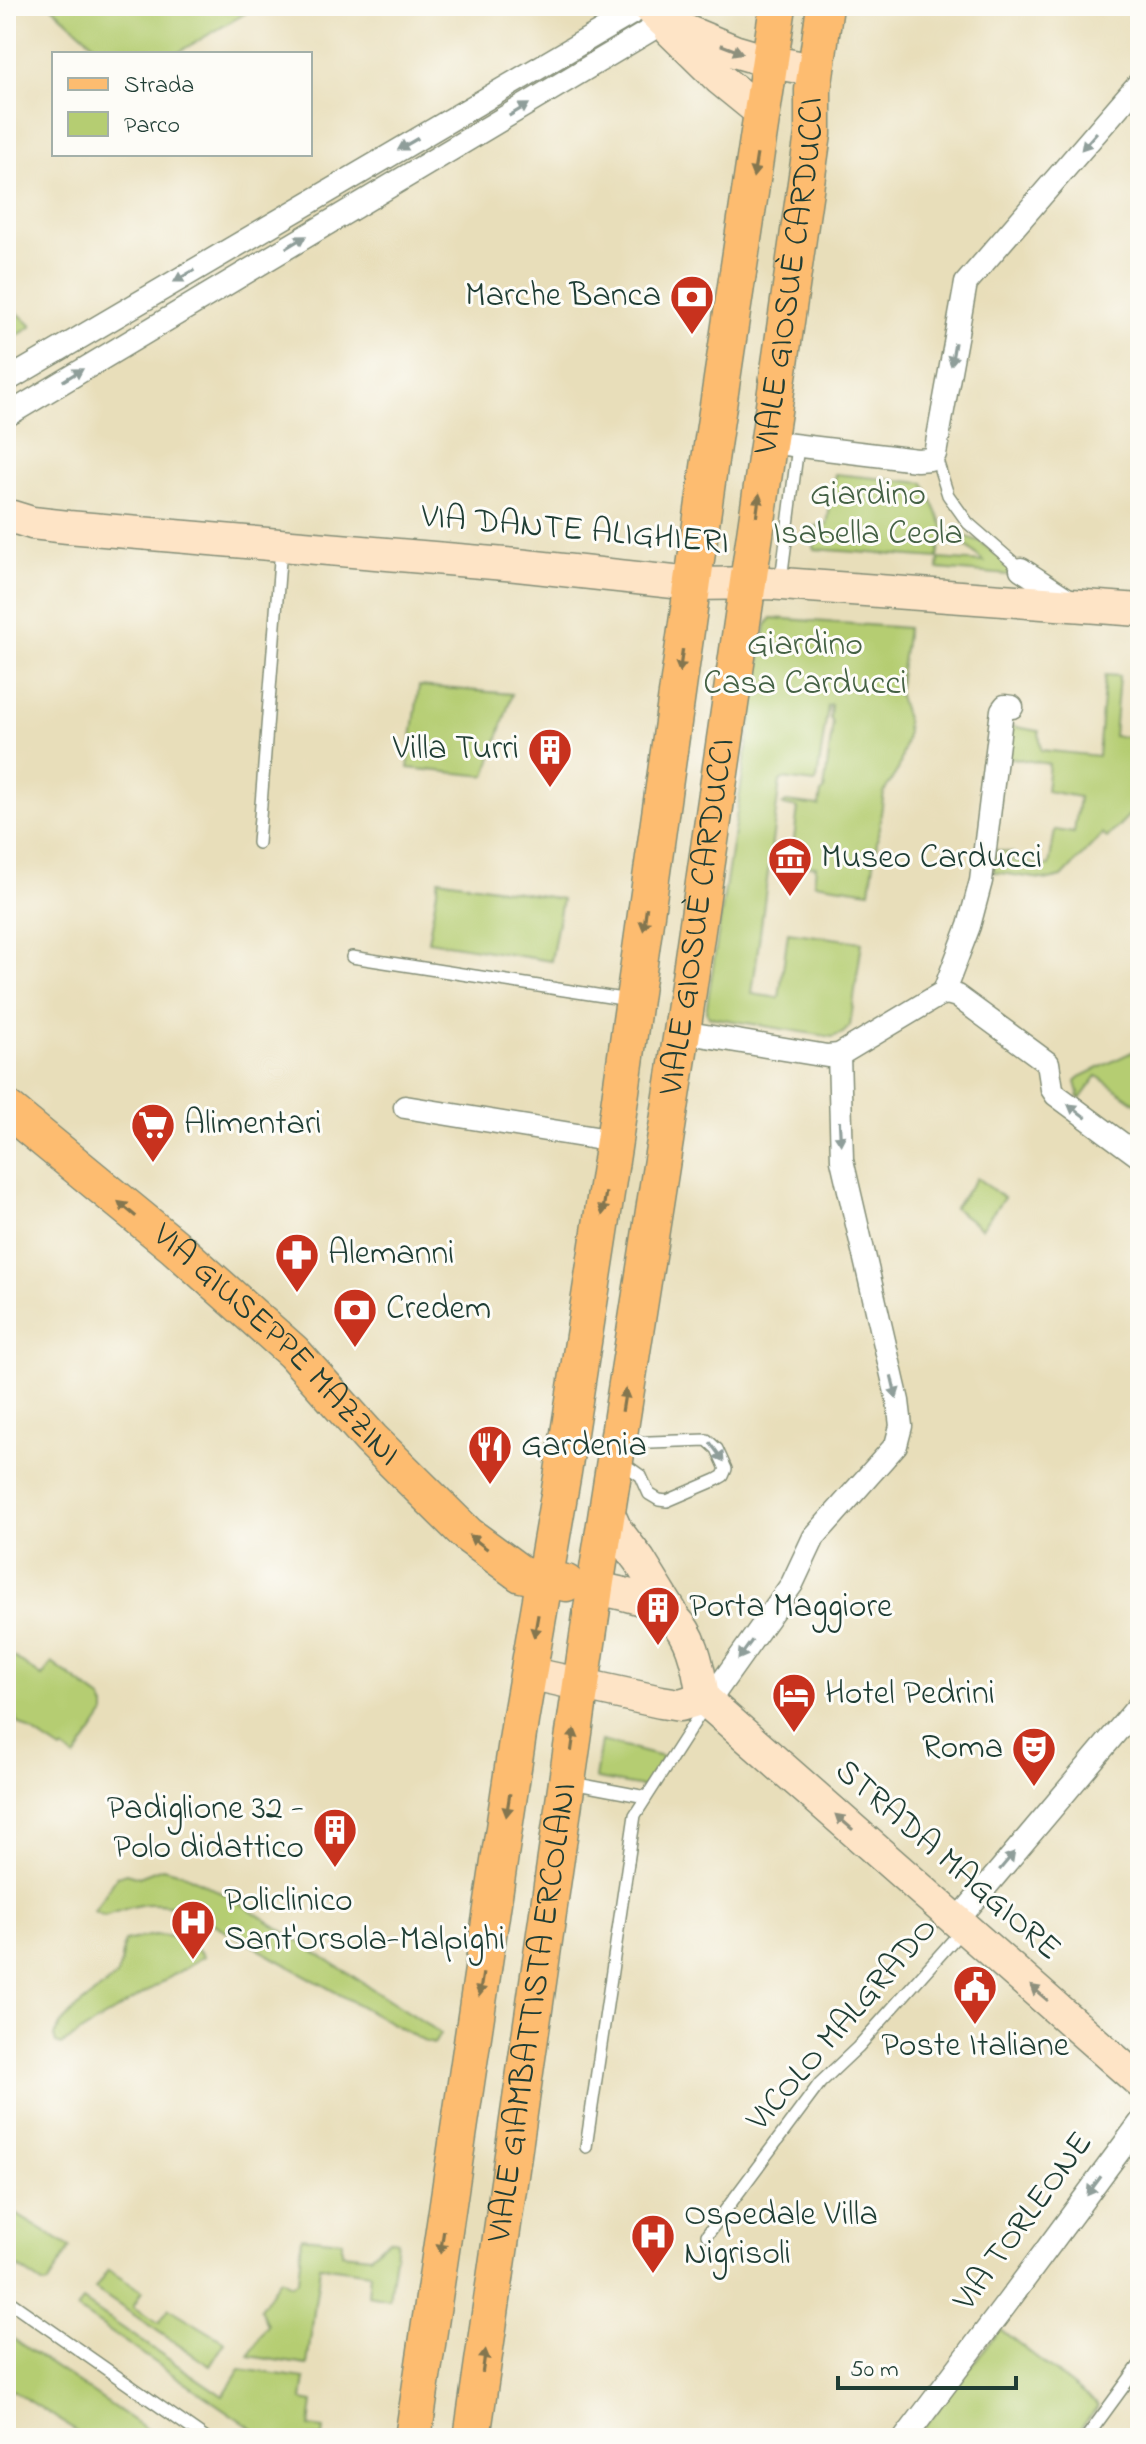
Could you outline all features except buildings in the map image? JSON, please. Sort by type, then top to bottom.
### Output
[{"type":"main road","name":"VIALE GIOSUÈ CARDUCCI","points":[[544,1579],[614,1141],[692,584],[778,6]]},
{"type":"main road","name":"VIALE GIOSUÈ CARDUCCI","points":[[595,1588],[682,1032],[764,583],[783,444],[813,134],[815,70],[825,6]]},
{"type":"main road","points":[[714,437],[783,444]]},
{"type":"main road","points":[[632,1012],[682,1032]]},
{"type":"main road","name":"VIA GIUSEPPE MAZZINI","points":[[6,1108],[174,1246],[293,1352],[371,1439],[468,1535],[521,1574],[595,1588]]},
{"type":"main road","points":[[568,1435],[616,1450]]},
{"type":"main road","name":"VIALE GIAMBATTISTA ERCOLANI","points":[[413,2438],[544,1579]]},
{"type":"main road","name":"VIALE GIAMBATTISTA ERCOLANI","points":[[472,2438],[595,1588]]},
{"type":"street","points":[[652,11],[734,51],[815,70]]},
{"type":"street","points":[[652,11],[694,55],[763,114]]},
{"type":"street","points":[[6,381],[132,306],[652,11]]},
{"type":"street","points":[[6,416],[652,11]]},
{"type":"street","points":[[783,444],[917,460],[930,459],[935,454],[966,283],[1140,82]]},
{"type":"street","name":"VIA DANTE ALIGHIERI","points":[[6,515],[32,523],[517,565],[692,584],[764,583],[1140,610]]},
{"type":"street","points":[[1021,569],[1077,605]]},
{"type":"street","points":[[947,993],[946,986],[969,926],[981,881],[1002,710],[1005,706],[1012,707]]},
{"type":"street","points":[[682,1032],[827,1056],[839,1055],[947,993],[957,996],[1048,1063],[1052,1089],[1056,1095],[1140,1157]]},
{"type":"street","points":[[528,1673],[680,1705],[706,1700],[792,1584],[814,1537],[896,1445],[899,1435],[898,1401],[842,1160],[839,1055]]},
{"type":"street","points":[[405,1107],[614,1141]]},
{"type":"street","points":[[607,1510],[616,1530],[639,1560],[691,1644],[699,1664],[706,1700]]},
{"type":"street","points":[[595,1588],[639,1597],[675,1617]]},
{"type":"street","name":"STRADA MAGGIORE","points":[[706,1700],[1140,2082]]},
{"type":"street","points":[[961,1924],[1140,1704]]},
{"type":"street","name":"VIA TORLEONE","points":[[905,2438],[1140,2123]]},
{"type":"lane","points":[[132,306],[147,330]]},
{"type":"lane","points":[[935,454],[948,495],[968,523],[1021,569]]},
{"type":"lane","points":[[258,843],[282,545]]},
{"type":"lane","points":[[352,957],[632,1012]]},
{"type":"lane","points":[[707,1440],[717,1449],[726,1469],[723,1476],[716,1480],[667,1501],[659,1500],[649,1494],[641,1476],[616,1450],[707,1440]]},
{"type":"lane","points":[[586,2147],[635,1815],[686,1738],[706,1700]]},
{"type":"lane","points":[[567,1783],[646,1797]]},
{"type":"lane","name":"VICOLO MALGRADO","points":[[707,2235],[820,2083],[858,2047],[961,1924]]},
{"type":"lane","points":[[6,2299],[205,2438]]},
{"type":"lane","points":[[1086,2438],[1140,2364]]},
{"type":"green space","points":[[51,6],[237,6],[246,13],[178,52],[103,52]]},
{"type":"green space","points":[[6,302],[32,326],[6,343]]},
{"type":"green space","name":"Giardino Isabella Ceola","points":[[835,474],[924,483],[945,530],[979,541],[1020,576],[938,569],[939,559],[984,562],[968,547],[940,544],[938,558],[814,549],[816,526],[827,525]]},
{"type":"green space","name":"Giardino Casa Carducci","points":[[772,618],[907,628],[898,692],[907,735],[899,768],[884,792],[870,891],[814,883],[816,866],[791,863],[798,808],[782,805],[786,802],[819,806],[824,791],[833,723],[830,718],[831,705],[828,706],[815,783],[780,781],[752,994],[779,998],[788,932],[862,942],[850,1026],[832,1037],[710,1017],[706,1012],[766,625]]},
{"type":"green space","points":[[1105,675],[1119,676],[1114,736],[1140,738],[1140,804],[1107,838],[1102,834],[1062,877],[1049,880],[993,872],[996,850],[1013,853],[1012,861],[1049,866],[1055,830],[1074,833],[1079,797],[1046,791],[1049,764],[1006,757],[1010,726],[1039,731],[1041,750],[1098,756]]},
{"type":"green space","points":[[419,686],[512,694],[486,776],[408,768]]},
{"type":"green space","points":[[439,879],[562,899],[551,961],[428,941]]},
{"type":"green space","points":[[1140,1048],[1140,1106],[1097,1076],[1080,1099],[1076,1082],[1080,1077]]},
{"type":"green space","points":[[977,1178],[1004,1198],[981,1228],[954,1208]]},
{"type":"green space","points":[[7,1652],[42,1677],[52,1663],[101,1699],[105,1714],[75,1758],[16,1721],[17,1718],[6,1710]]},
{"type":"green space","points":[[601,1741],[663,1758],[643,1787],[597,1779]]},
{"type":"green space","points":[[162,1868],[182,1873],[232,1898],[433,2028],[440,2034],[434,2044],[423,2041],[185,1908],[143,1904],[104,1916],[94,1911],[117,1876],[126,1873],[139,1877]]},
{"type":"green space","points":[[154,1935],[181,1940],[204,1956],[61,2045],[56,2043],[54,2036],[60,2025],[116,1977],[124,1941]]},
{"type":"green space","points":[[6,2208],[70,2247],[48,2284],[44,2285],[6,2259]]},
{"type":"green space","points":[[302,2237],[342,2241],[342,2253],[370,2256],[389,2239],[397,2241],[389,2299],[368,2295],[370,2273],[320,2266],[307,2365],[249,2356],[267,2325],[260,2309],[280,2279],[291,2285],[298,2281]]},
{"type":"green space","points":[[108,2270],[142,2291],[133,2307],[159,2323],[169,2308],[225,2342],[210,2366],[95,2289]]},
{"type":"green space","points":[[83,2301],[223,2396],[240,2369],[305,2378],[302,2400],[313,2402],[310,2427],[324,2429],[323,2438],[266,2438],[77,2309]]},
{"type":"green space","points":[[1000,2329],[1099,2406],[1073,2438],[915,2438]]},
{"type":"green space","points":[[6,2334],[159,2438],[73,2438],[77,2431],[6,2386]]},
{"type":"place","name":"Marche Banca","points":[[692,336]]},
{"type":"place","name":"Villa Turri","points":[[550,789]]},
{"type":"place","name":"Museo Carducci","points":[[790,898]]},
{"type":"place","name":"Alimentari","points":[[153,1164]]},
{"type":"place","name":"Alemanni","points":[[297,1294]]},
{"type":"place","name":"Credem","points":[[355,1349]]},
{"type":"place","name":"Gardenia","points":[[490,1486]]},
{"type":"place","name":"Porta Maggiore","points":[[658,1647]]},
{"type":"place","name":"Hotel Pedrini","points":[[794,1734]]},
{"type":"place","name":"Roma","points":[[1034,1788]]},
{"type":"place","name":"Padiglione 32 - Polo didattico","points":[[335,1869]]},
{"type":"place","name":"Policlinico Sant'Orsola-Malpighi","points":[[193,1961]]},
{"type":"place","name":"Poste Italiane","points":[[975,2026]]},
{"type":"place","name":"Ospedale Villa Nigrisoli","points":[[653,2275]]}]
